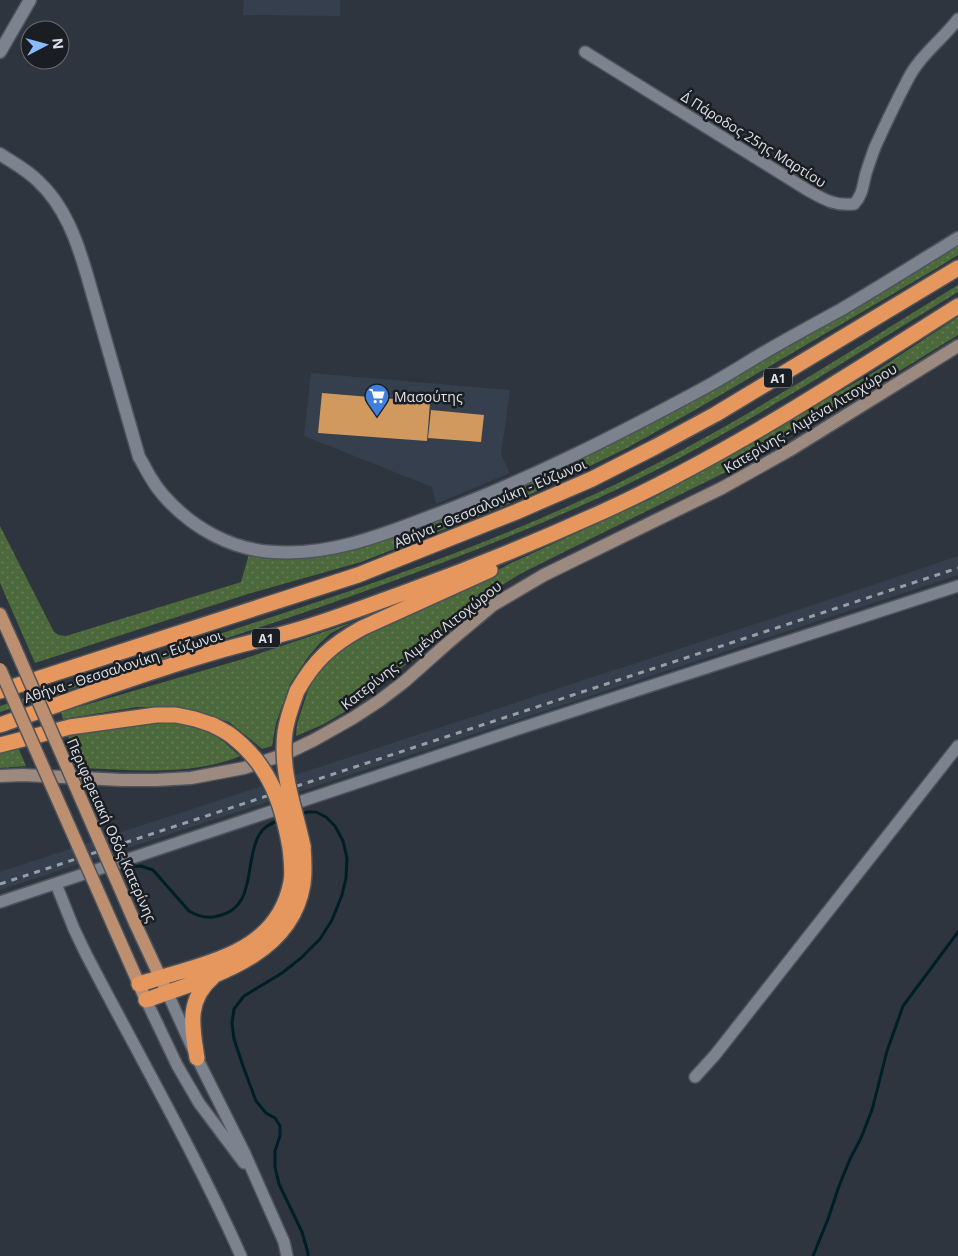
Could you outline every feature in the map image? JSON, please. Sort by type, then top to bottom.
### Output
[{"type":"highway","name":"Αθήνα - Θεσσαλονίκη - Εύζωνοι","points":[[0,690],[358,575],[516,512],[592,479],[716,414],[958,268]]},
{"type":"highway","name":"Αθήνα - Θεσσαλονίκη - Εύζωνοι","points":[[0,724],[215,652],[297,630],[371,605],[530,544],[604,511],[734,444],[958,306]]},
{"type":"highway","points":[[139,984],[206,964],[240,950],[255,941],[268,929],[280,913],[291,882],[296,847],[286,775],[285,731],[297,692],[313,666],[325,653],[345,637],[498,566],[530,544]]},
{"type":"highway","points":[[0,682],[51,674]]},
{"type":"highway","points":[[0,745],[70,726],[156,715],[176,715],[213,725],[231,736],[244,746],[266,774],[275,790],[304,865],[298,902],[291,918],[278,936],[246,961],[146,1000]]},
{"type":"highway","points":[[197,1058],[192,1024],[193,1011],[198,995],[205,984],[225,970]]},
{"type":"main road","name":"Κατερίνης - Λιμένα Λιτοχώρου","points":[[0,776],[23,775],[122,780],[192,778],[244,768],[283,754],[314,740],[379,701],[404,682],[493,605],[544,575],[722,488],[790,450],[958,346]]},
{"type":"main road","name":"Περιφερειακή Οδός Κατερίνης","points":[[0,614],[167,992]]},
{"type":"main road","points":[[0,669],[146,1000]]},
{"type":"street","points":[[0,52],[30,0]]},
{"type":"street","name":"Δ΄ Πάροδος 25ης Μαρτίου","points":[[585,52],[808,191],[831,203],[844,206],[854,204],[859,199],[875,147],[908,78],[919,60],[948,32],[958,19]]},
{"type":"street","points":[[0,154],[38,180],[53,198],[71,228],[87,275],[139,457],[153,483],[170,503],[202,530],[238,545],[273,552],[299,553],[320,551],[350,544],[454,508],[540,472],[705,387],[841,310],[958,238]]},
{"type":"street","points":[[0,902],[518,729],[958,586]]},
{"type":"street","points":[[695,1077],[715,1055],[958,746]]},
{"type":"street","points":[[56,884],[86,954],[198,1167],[241,1256]]},
{"type":"street","name":"Περιφερειακή Οδός Κατερίνης","points":[[167,992],[260,1188]]},
{"type":"street","points":[[146,1000],[177,1065],[199,1104],[240,1157],[260,1188],[284,1242],[287,1256]]},
{"type":"shaded area","points":[[244,0],[340,0],[340,16],[243,15]]},
{"type":"shaded area","points":[[311,373],[510,390],[501,454],[510,473],[436,504],[432,487],[304,436]]},
{"type":"shaded area","points":[[958,556],[958,575],[0,890],[0,872]]},
{"type":"green space","points":[[958,245],[958,255],[937,268],[627,448],[504,506],[361,562],[251,593],[35,663],[0,583],[0,526],[54,632],[66,636],[241,582],[249,554],[301,557],[324,556],[353,549],[521,486],[585,457],[721,385],[823,327]]},
{"type":"green space","points":[[958,285],[958,292],[780,401],[689,453],[596,499],[450,560],[376,587],[226,639],[0,712],[0,706],[376,582],[554,513],[690,446],[825,367]]},
{"type":"green space","points":[[958,317],[958,335],[906,367],[730,470],[520,574],[494,590],[441,632],[416,656],[359,703],[324,724],[296,736],[297,724],[310,684],[327,661],[354,639],[448,598],[509,564],[653,498],[748,446],[876,371]]},
{"type":"green space","points":[[353,622],[331,633],[319,644],[290,684],[276,723],[272,746],[262,749],[229,722],[175,707],[137,707],[63,719],[61,712],[243,659]]},
{"type":"green space","points":[[179,720],[200,726],[224,742],[240,756],[203,767],[183,769],[83,768],[66,732],[113,725]]},
{"type":"green space","points":[[18,747],[26,766],[0,768],[0,752]]},
{"type":"building","points":[[322,393],[430,402],[427,441],[318,433]]},
{"type":"building","points":[[431,410],[484,415],[481,442],[428,438]]},
{"type":"waterway","points":[[300,814],[316,812],[326,817],[335,826],[343,841],[347,858],[346,878],[342,895],[332,920],[320,939],[282,973],[244,996],[234,1009],[232,1023],[234,1039],[256,1101],[266,1113],[275,1118],[280,1126],[280,1136],[275,1151],[275,1167],[279,1184],[302,1232],[308,1256]]},
{"type":"waterway","points":[[131,867],[141,866],[153,870],[189,911],[196,915],[204,917],[218,916],[230,911],[239,904],[244,894],[259,835],[273,822],[280,820]]},
{"type":"waterway","points":[[813,1256],[839,1186],[872,1110],[887,1051],[903,1006],[958,932]]},
{"type":"railway","points":[[0,884],[958,568]]},
{"type":"place","name":"Μασούτης","points":[[377,417]]}]
